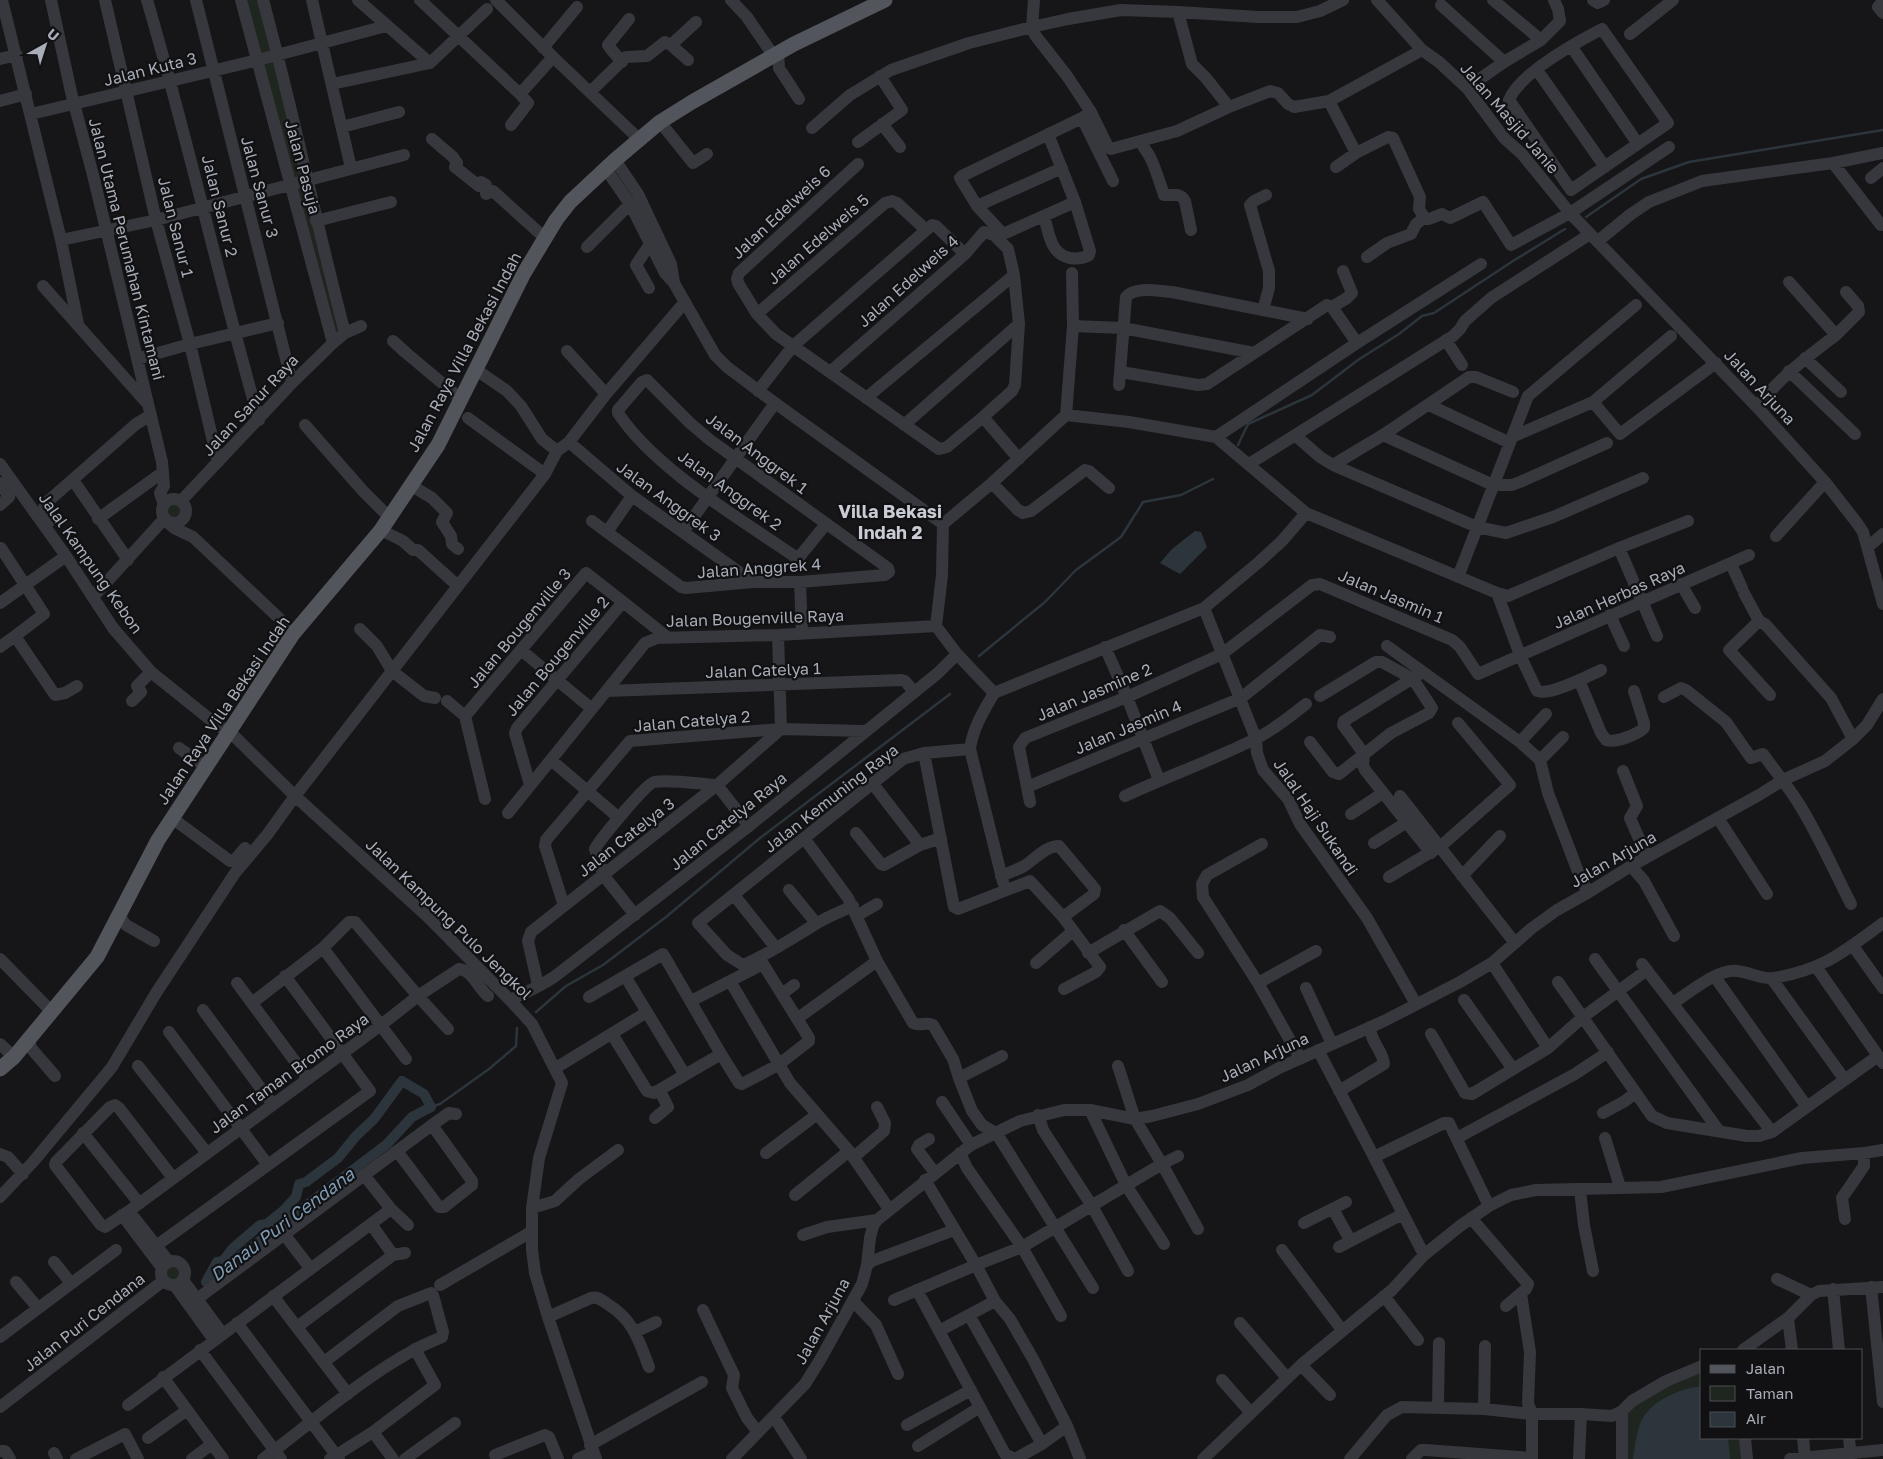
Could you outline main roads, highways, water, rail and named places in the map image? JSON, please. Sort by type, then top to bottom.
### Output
[{"type":"main road","name":"Jalan Raya Villa Bekasi Indah","points":[[0,1069],[14,1056],[97,957],[138,876],[172,818],[271,666],[293,634],[381,530],[412,486],[438,445],[475,369],[544,238],[570,202],[610,164],[660,122],[776,54],[885,0]]},
{"type":"water","points":[[1195,531],[1201,532],[1207,547],[1180,574],[1160,563],[1172,549]]},
{"type":"water","points":[[1700,1386],[1700,1439],[1728,1439],[1730,1459],[1633,1459],[1640,1424],[1645,1416],[1658,1402],[1684,1390]]},
{"type":"waterway","points":[[1586,217],[1641,179],[1689,162],[1883,130]]},
{"type":"waterway","points":[[1238,445],[1248,424],[1312,395],[1358,360],[1399,334],[1422,316],[1434,313],[1565,229]]},
{"type":"waterway","points":[[979,656],[1045,602],[1076,570],[1121,537],[1143,502],[1181,495],[1213,479]]},
{"type":"waterway","points":[[536,1012],[566,986],[603,965],[666,917],[760,838],[950,694]]},
{"type":"waterway","points":[[413,1088],[424,1094],[431,1107],[440,1104],[489,1069],[516,1046],[517,1028]]},
{"type":"waterway","name":"Danau Puri Cendana","points":[[402,1081],[424,1094],[431,1107],[412,1117],[387,1144],[206,1282],[217,1262],[223,1261],[233,1248],[260,1225],[267,1224],[283,1211],[296,1197],[299,1184],[306,1182],[338,1158],[356,1136],[374,1119],[402,1081]]},
{"type":"district","name":"Villa Bekasi Indah 2","points":[[890,521]]}]
